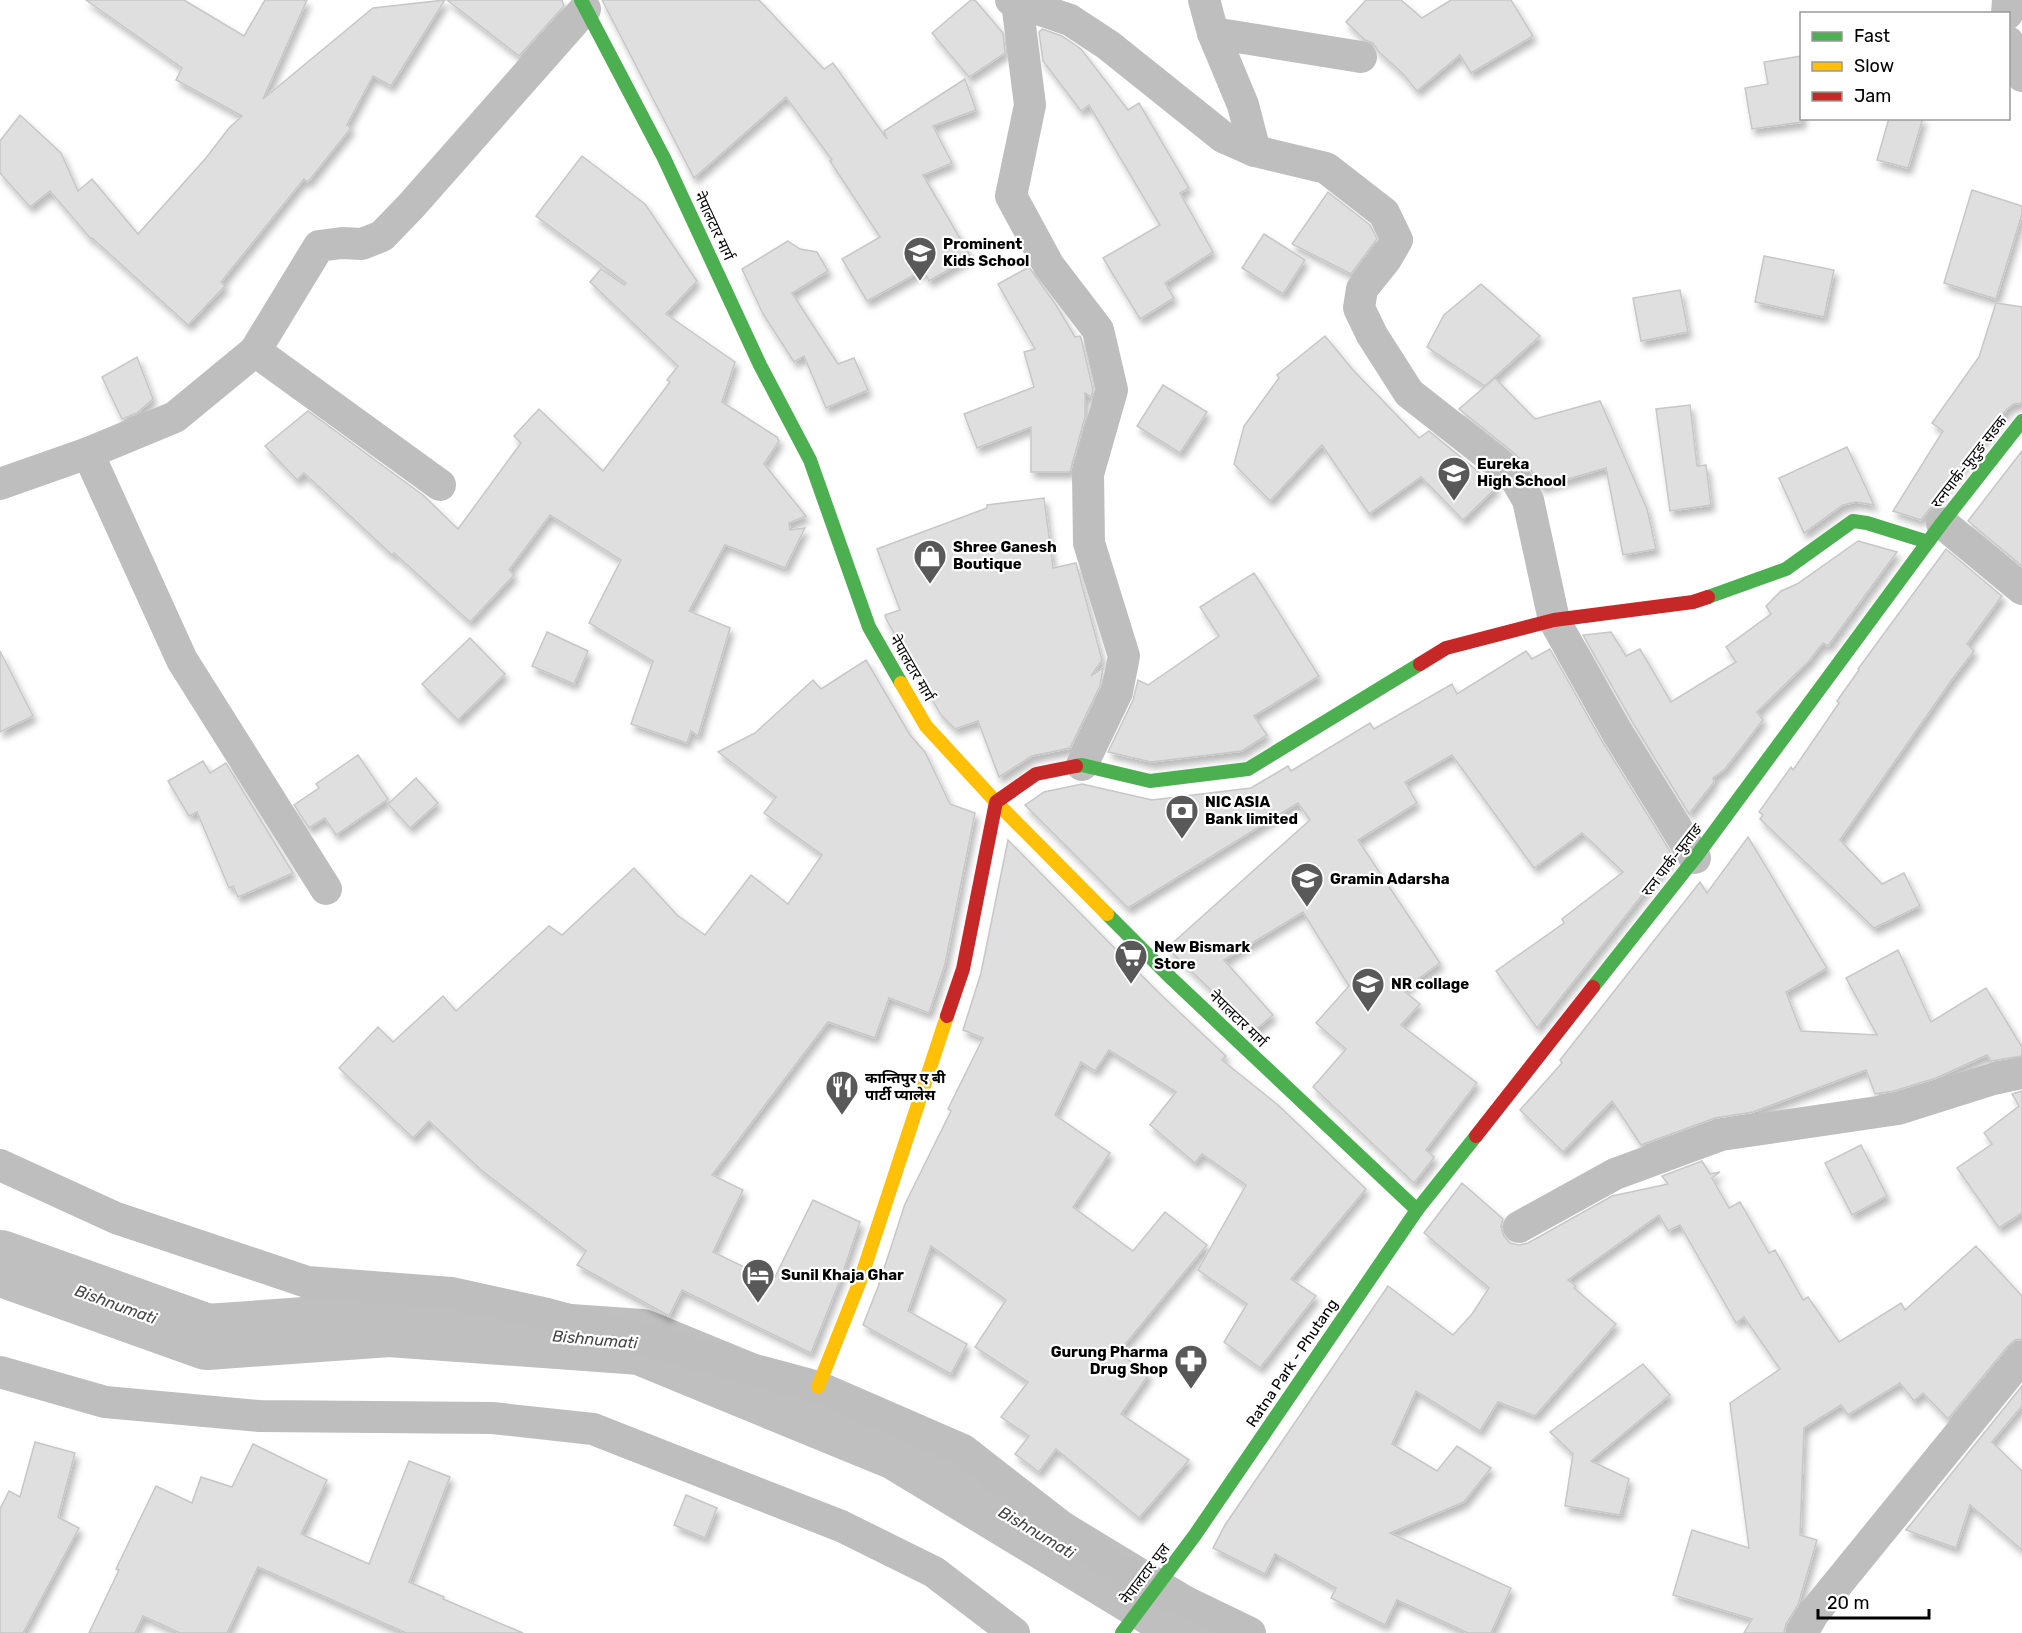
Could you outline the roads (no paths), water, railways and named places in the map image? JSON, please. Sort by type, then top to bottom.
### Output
[{"type":"street","points":[[1204,0],[1213,33],[1243,105],[1255,151]]},
{"type":"street","points":[[1082,765],[1117,692],[1124,656],[1089,543],[1088,474],[1112,390],[1098,330],[1049,266],[1011,196],[1030,105],[1014,1],[1070,20],[1108,45],[1223,137],[1255,151],[1326,168],[1384,213],[1397,240],[1386,259],[1362,289],[1359,308],[1372,335],[1410,393],[1497,462],[1517,481],[1528,500],[1554,620],[1617,732],[1695,858]]},
{"type":"street","points":[[0,484],[88,453],[175,417],[255,351],[319,246],[342,243],[362,244],[382,236],[411,206],[583,4]]},
{"type":"street","name":"नेपालटार मार्ग","points":[[583,4],[664,158],[760,365],[810,460],[869,627],[926,726],[996,802],[1171,978],[1417,1210]]},
{"type":"street","points":[[1213,33],[1361,57]]},
{"type":"street","points":[[2010,47],[2022,76]]},
{"type":"street","points":[[255,351],[440,485]]},
{"type":"street","name":"रत्नपार्क-फुटुङ सडक","points":[[1935,533],[2022,421]]},
{"type":"street","points":[[88,453],[182,660],[326,889]]},
{"type":"street","points":[[818,1387],[860,1281],[963,969],[996,802],[1036,774],[1082,765],[1150,781],[1248,769],[1446,648],[1554,620],[1693,602],[1786,569],[1853,521],[1935,533],[2022,589]]},
{"type":"street","name":"रत्न पार्क-फुताङ","points":[[1417,1210],[1695,858],[1935,533]]},
{"type":"street","points":[[1519,1227],[1614,1173],[1721,1135],[1898,1109],[2022,1072]]},
{"type":"street","points":[[0,1165],[116,1218],[307,1282],[451,1293],[547,1314],[818,1387],[963,1450],[1115,1568],[1250,1633]]},
{"type":"street","name":"Ratna Park - Phutang","points":[[1195,1535],[1417,1210]]},
{"type":"street","points":[[1802,1633],[1813,1614],[2022,1357]]},
{"type":"street","points":[[0,1372],[105,1402],[259,1416],[492,1418],[593,1429],[841,1526],[934,1572],[1014,1633]]},
{"type":"street","name":"नेपालटार पुल","points":[[1122,1633],[1195,1535]]},
{"type":"waterway","name":"Bishnumati","points":[[0,1263],[207,1337],[389,1324],[641,1342],[899,1448],[1204,1633]]},
{"type":"place","name":"Prominent Kids School","points":[[920,282]]},
{"type":"place","name":"Eureka High School","points":[[1454,502]]},
{"type":"place","name":"Shree Ganesh Boutique","points":[[930,585]]},
{"type":"place","name":"NIC ASIA Bank limited","points":[[1182,840]]},
{"type":"place","name":"Gramin Adarsha","points":[[1307,908]]},
{"type":"place","name":"New Bismark Store","points":[[1131,985]]},
{"type":"place","name":"NR collage","points":[[1368,1013]]},
{"type":"place","name":"कान्तिपुर ए बी पार्टी प्यालेस","points":[[842,1116]]},
{"type":"place","name":"Sunil Khaja Ghar","points":[[758,1304]]},
{"type":"place","name":"Gurung Pharma Drug Shop","points":[[1191,1390]]}]
